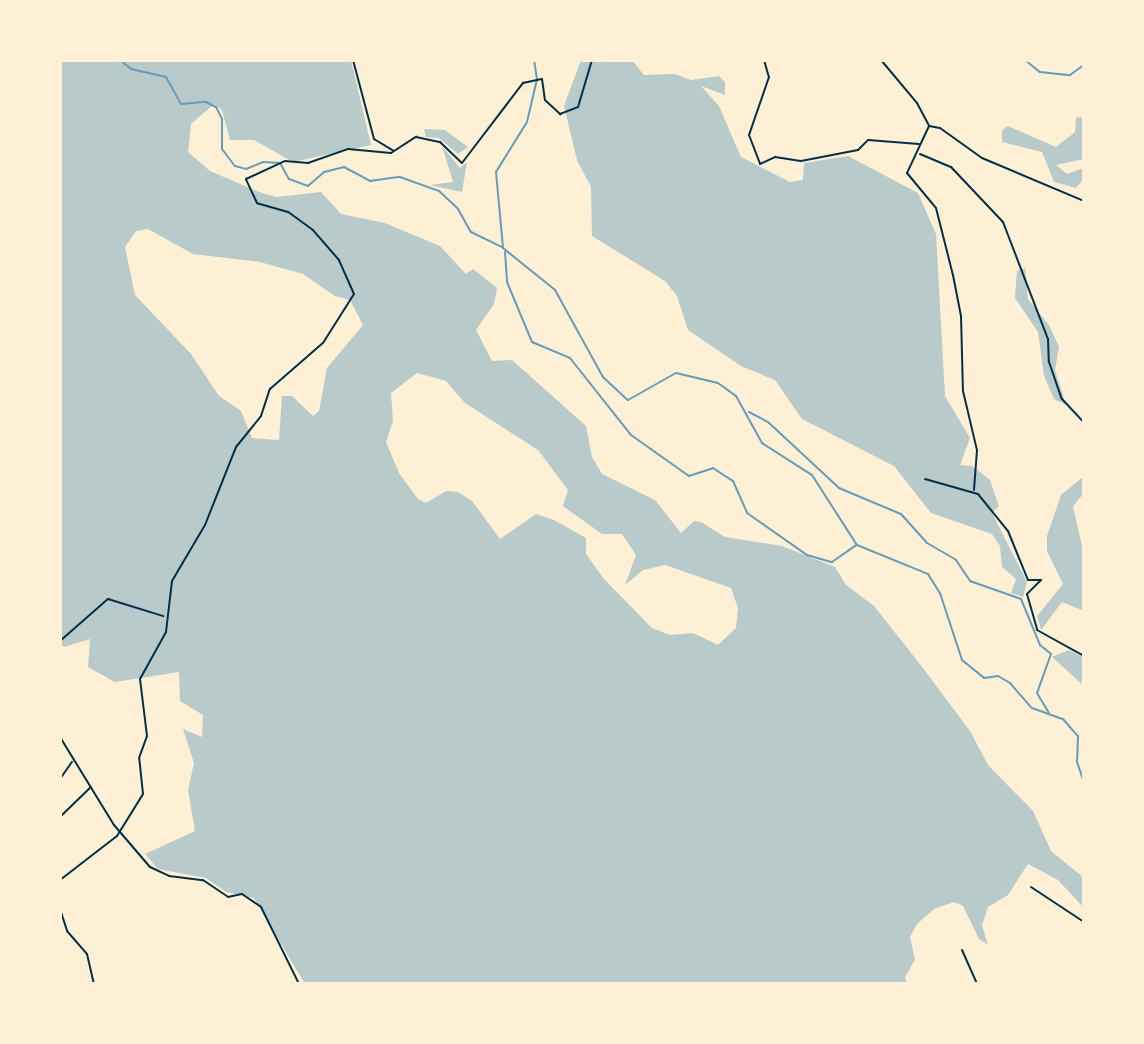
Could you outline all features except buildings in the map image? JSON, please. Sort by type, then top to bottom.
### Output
[{"type":"street","points":[[353,60],[374,139],[395,151]]},
{"type":"street","points":[[60,880],[120,832],[143,794],[139,758],[147,736],[140,679],[166,632],[165,616],[172,581],[205,525],[236,447],[261,416],[270,389],[323,343],[354,294],[339,260],[313,230],[288,212],[257,203],[246,179],[278,167],[285,161],[308,163],[364,148],[395,151],[416,137],[435,139],[462,163],[506,100],[533,78],[545,82],[545,100],[551,107],[568,115],[578,107],[592,60]]},
{"type":"street","points":[[764,60],[769,77],[749,135],[760,164],[775,157],[801,161],[858,150],[868,140],[920,144]]},
{"type":"street","points":[[881,60],[917,103],[929,126],[982,158],[1084,201]]},
{"type":"street","points":[[929,126],[907,173],[936,208],[961,316],[962,383],[978,460],[974,490]]},
{"type":"street","points":[[918,153],[951,167],[1003,222],[1048,339],[1049,362],[1062,399],[1084,423]]},
{"type":"street","points":[[925,479],[974,490],[1008,531],[1028,580],[1041,580],[1027,594],[1037,630],[1084,656]]},
{"type":"street","points":[[60,641],[108,599],[165,616]]},
{"type":"street","points":[[60,737],[72,761],[92,786],[120,832],[155,870],[203,880],[228,897],[242,894],[261,907],[299,984]]},
{"type":"street","points":[[60,779],[72,761]]},
{"type":"street","points":[[60,817],[92,786]]},
{"type":"street","points":[[1031,887],[1084,922]]},
{"type":"street","points":[[60,909],[67,931],[87,954],[94,984]]},
{"type":"street","points":[[962,950],[977,984]]},
{"type":"shaded area","points":[[60,60],[351,60],[371,145],[293,162],[254,140],[230,140],[222,110],[214,104],[191,124],[188,152],[210,171],[259,192],[276,197],[321,192],[341,214],[385,223],[440,246],[466,274],[473,269],[497,288],[494,304],[476,330],[492,361],[512,360],[586,426],[592,457],[602,474],[655,500],[681,533],[694,521],[701,522],[725,537],[782,546],[835,567],[846,585],[874,606],[923,668],[970,731],[988,765],[1033,811],[1051,851],[1084,878],[1084,908],[1058,880],[1028,864],[1008,895],[988,907],[982,925],[988,945],[979,939],[963,906],[954,902],[934,909],[917,924],[910,937],[915,960],[905,977],[907,984],[305,984],[254,898],[226,892],[206,878],[158,869],[145,854],[195,831],[188,790],[194,763],[183,729],[202,737],[203,715],[180,701],[179,672],[115,682],[88,667],[90,639],[64,647],[60,643]],"holes":[[[148,229],[193,254],[260,262],[303,274],[335,296],[350,300],[363,325],[327,368],[319,411],[313,416],[292,396],[282,396],[279,440],[252,438],[241,411],[219,396],[191,354],[135,295],[125,247],[136,231]],[[417,373],[446,381],[465,403],[538,450],[568,490],[563,506],[602,534],[622,534],[636,555],[625,585],[643,570],[665,565],[731,588],[738,608],[736,628],[718,645],[693,633],[670,635],[652,628],[604,579],[586,554],[586,538],[554,520],[536,514],[500,539],[472,501],[458,492],[446,491],[426,503],[418,499],[399,473],[386,442],[393,421],[391,393]]]},
{"type":"shaded area","points":[[581,60],[632,60],[644,75],[675,74],[691,80],[719,76],[725,82],[725,95],[701,86],[719,106],[741,157],[790,182],[803,180],[804,163],[848,156],[918,193],[936,234],[945,396],[970,438],[960,465],[972,466],[990,480],[999,506],[992,513],[1027,582],[1023,597],[1011,593],[1016,579],[1002,567],[1000,546],[992,534],[931,513],[894,466],[802,419],[775,380],[741,366],[688,330],[677,296],[665,281],[592,236],[591,187],[577,160],[564,106]]},
{"type":"shaded area","points":[[1084,116],[1084,159],[1056,165],[1067,174],[1084,168],[1084,179],[1076,188],[1054,182],[1042,152],[1002,142],[1002,130],[1008,126],[1056,147],[1075,132],[1076,118]]},
{"type":"shaded area","points":[[424,129],[445,130],[468,147],[458,154],[439,138],[426,137]]},
{"type":"shaded area","points":[[442,146],[460,168],[467,162],[462,192],[430,185],[453,182]]},
{"type":"shaded area","points":[[1025,268],[1028,299],[1049,325],[1059,347],[1055,370],[1066,405],[1054,399],[1044,376],[1038,332],[1015,298],[1017,271]]},
{"type":"shaded area","points":[[1084,476],[1084,493],[1073,506],[1084,555],[1084,611],[1062,602],[1041,630],[1037,616],[1063,584],[1047,551],[1047,536],[1061,495]]},
{"type":"shaded area","points":[[1069,650],[1084,658],[1084,686],[1052,657]]},
{"type":"waterway","points":[[120,60],[131,69],[166,77],[181,104],[206,102],[216,107],[222,119],[222,149],[235,166],[246,169],[263,162],[280,163],[289,179],[308,186],[324,172],[344,167],[370,181],[400,177],[439,191],[458,209],[471,232],[502,247]]},
{"type":"waterway","points":[[534,60],[537,79],[527,122],[496,172],[503,248],[555,290],[603,377],[628,400],[676,373],[718,383],[736,396],[762,443],[812,475],[857,545],[928,574],[940,593],[962,660],[984,678],[998,676],[1010,683],[1032,708],[1063,719],[1078,736],[1077,762],[1084,782]]},
{"type":"waterway","points":[[1025,60],[1040,72],[1070,75],[1084,65]]},
{"type":"waterway","points":[[505,252],[507,282],[532,342],[570,358],[631,435],[689,476],[713,468],[733,481],[747,513],[807,555],[832,562],[856,545]]},
{"type":"waterway","points":[[749,412],[768,422],[839,488],[901,514],[927,543],[956,560],[970,581],[1021,599],[1040,645],[1051,654],[1037,693],[1049,713]]}]
